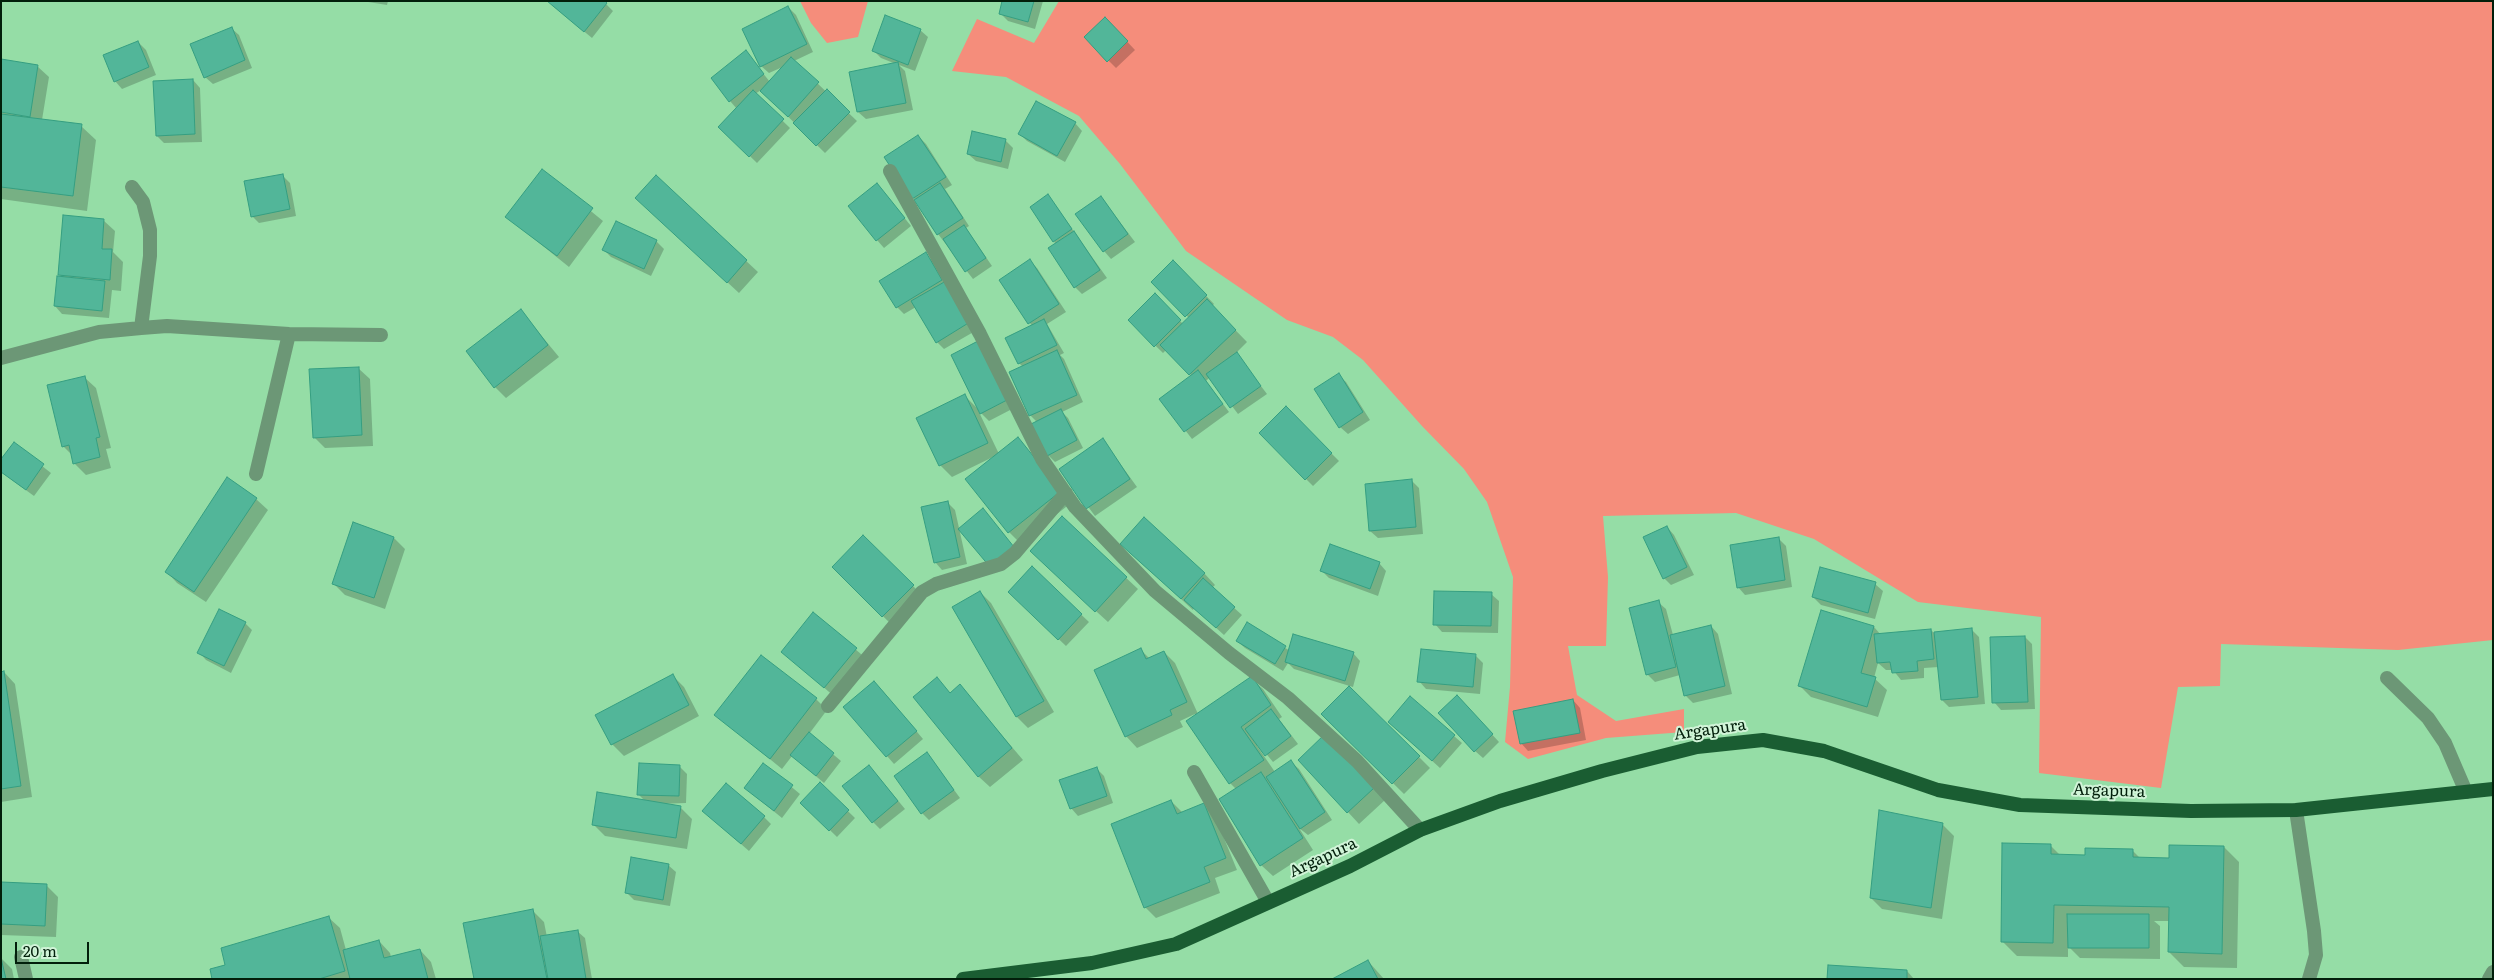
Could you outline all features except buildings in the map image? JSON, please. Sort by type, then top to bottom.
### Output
[{"type":"highway","name":"Argapura","points":[[963,979],[1092,963],[1132,956],[1176,944],[1350,866],[1420,830],[1500,801],[1602,771],[1697,747],[1764,740],[1824,751],[1938,790],[2020,805],[2191,811],[2296,810],[2493,789]]},
{"type":"street","points":[[890,171],[980,334],[1042,459],[1075,507],[1155,591],[1229,653],[1288,698],[1357,761],[1420,830]]},
{"type":"street","points":[[132,187],[143,202],[150,230],[150,256],[142,328]]},
{"type":"street","points":[[1,358],[99,332],[167,326],[289,334],[381,335]]},
{"type":"street","points":[[256,474],[289,334]]},
{"type":"street","points":[[828,706],[922,592],[936,584],[1001,564],[1015,553],[1066,493]]},
{"type":"street","points":[[2387,678],[2428,718],[2445,743],[2466,792]]},
{"type":"street","points":[[1194,772],[1268,902]]},
{"type":"street","points":[[2296,810],[2316,955],[2309,979]]},
{"type":"street","points":[[21,957],[26,979]]},
{"type":"street","points":[[2489,979],[2493,972]]},
{"type":"shaded area","points":[[800,1],[868,1],[858,37],[827,43],[811,23]]},
{"type":"shaded area","points":[[1059,1],[2493,1],[2493,640],[2398,650],[2221,644],[2220,686],[2178,687],[2161,788],[2039,773],[2041,617],[1918,602],[1814,539],[1736,513],[1603,516],[1608,577],[1606,646],[1568,646],[1577,695],[1616,721],[1684,709],[1684,732],[1606,738],[1528,759],[1505,742],[1510,687],[1513,577],[1487,502],[1464,469],[1422,426],[1363,360],[1333,337],[1287,320],[1186,251],[1120,164],[1079,116],[1006,77],[952,71],[977,19],[1034,43]]}]
